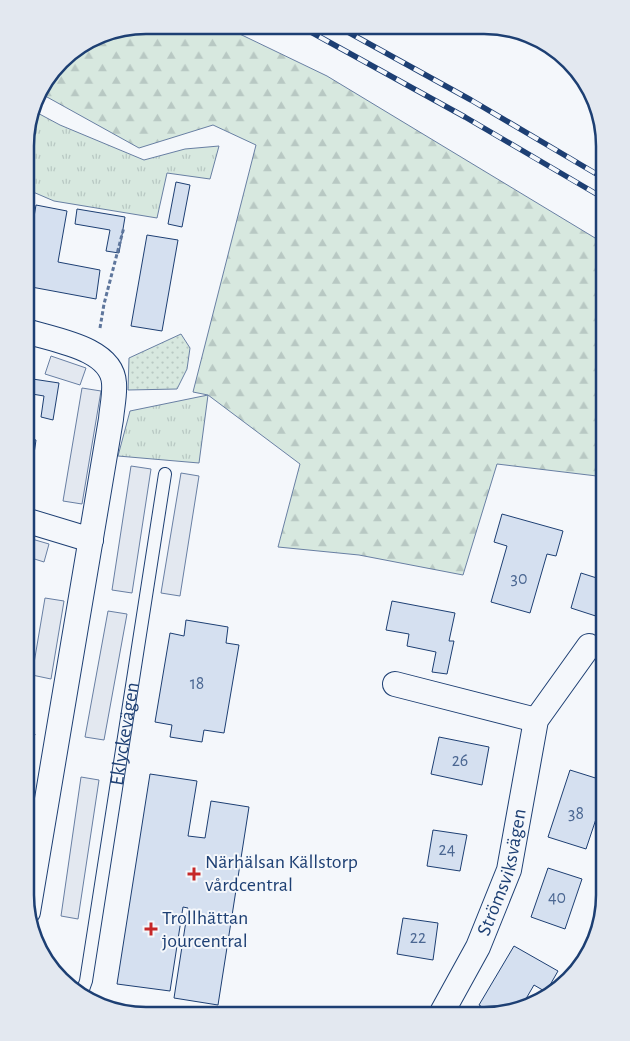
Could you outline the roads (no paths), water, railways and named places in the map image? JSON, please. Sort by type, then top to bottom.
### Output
[{"type":"street","points":[[34,334],[96,354],[108,364],[114,382],[111,419],[34,877]]},
{"type":"street","points":[[34,522],[91,540]]},
{"type":"street","name":"Strömsviksvägen","points":[[445,1007],[478,948],[509,870],[536,720],[589,646]]},
{"type":"street","points":[[395,684],[536,720]]},
{"type":"lane","name":"Eklyckevägen","points":[[84,988],[165,474]]},
{"type":"railway","points":[[315,34],[465,117],[596,194]]},
{"type":"railway","points":[[351,34],[471,100],[596,174]]},
{"type":"place","name":"Närhälsan Källstorp vårdcentral","points":[[194,874]]},
{"type":"place","name":"Trollhättan jourcentral","points":[[151,929]]}]
